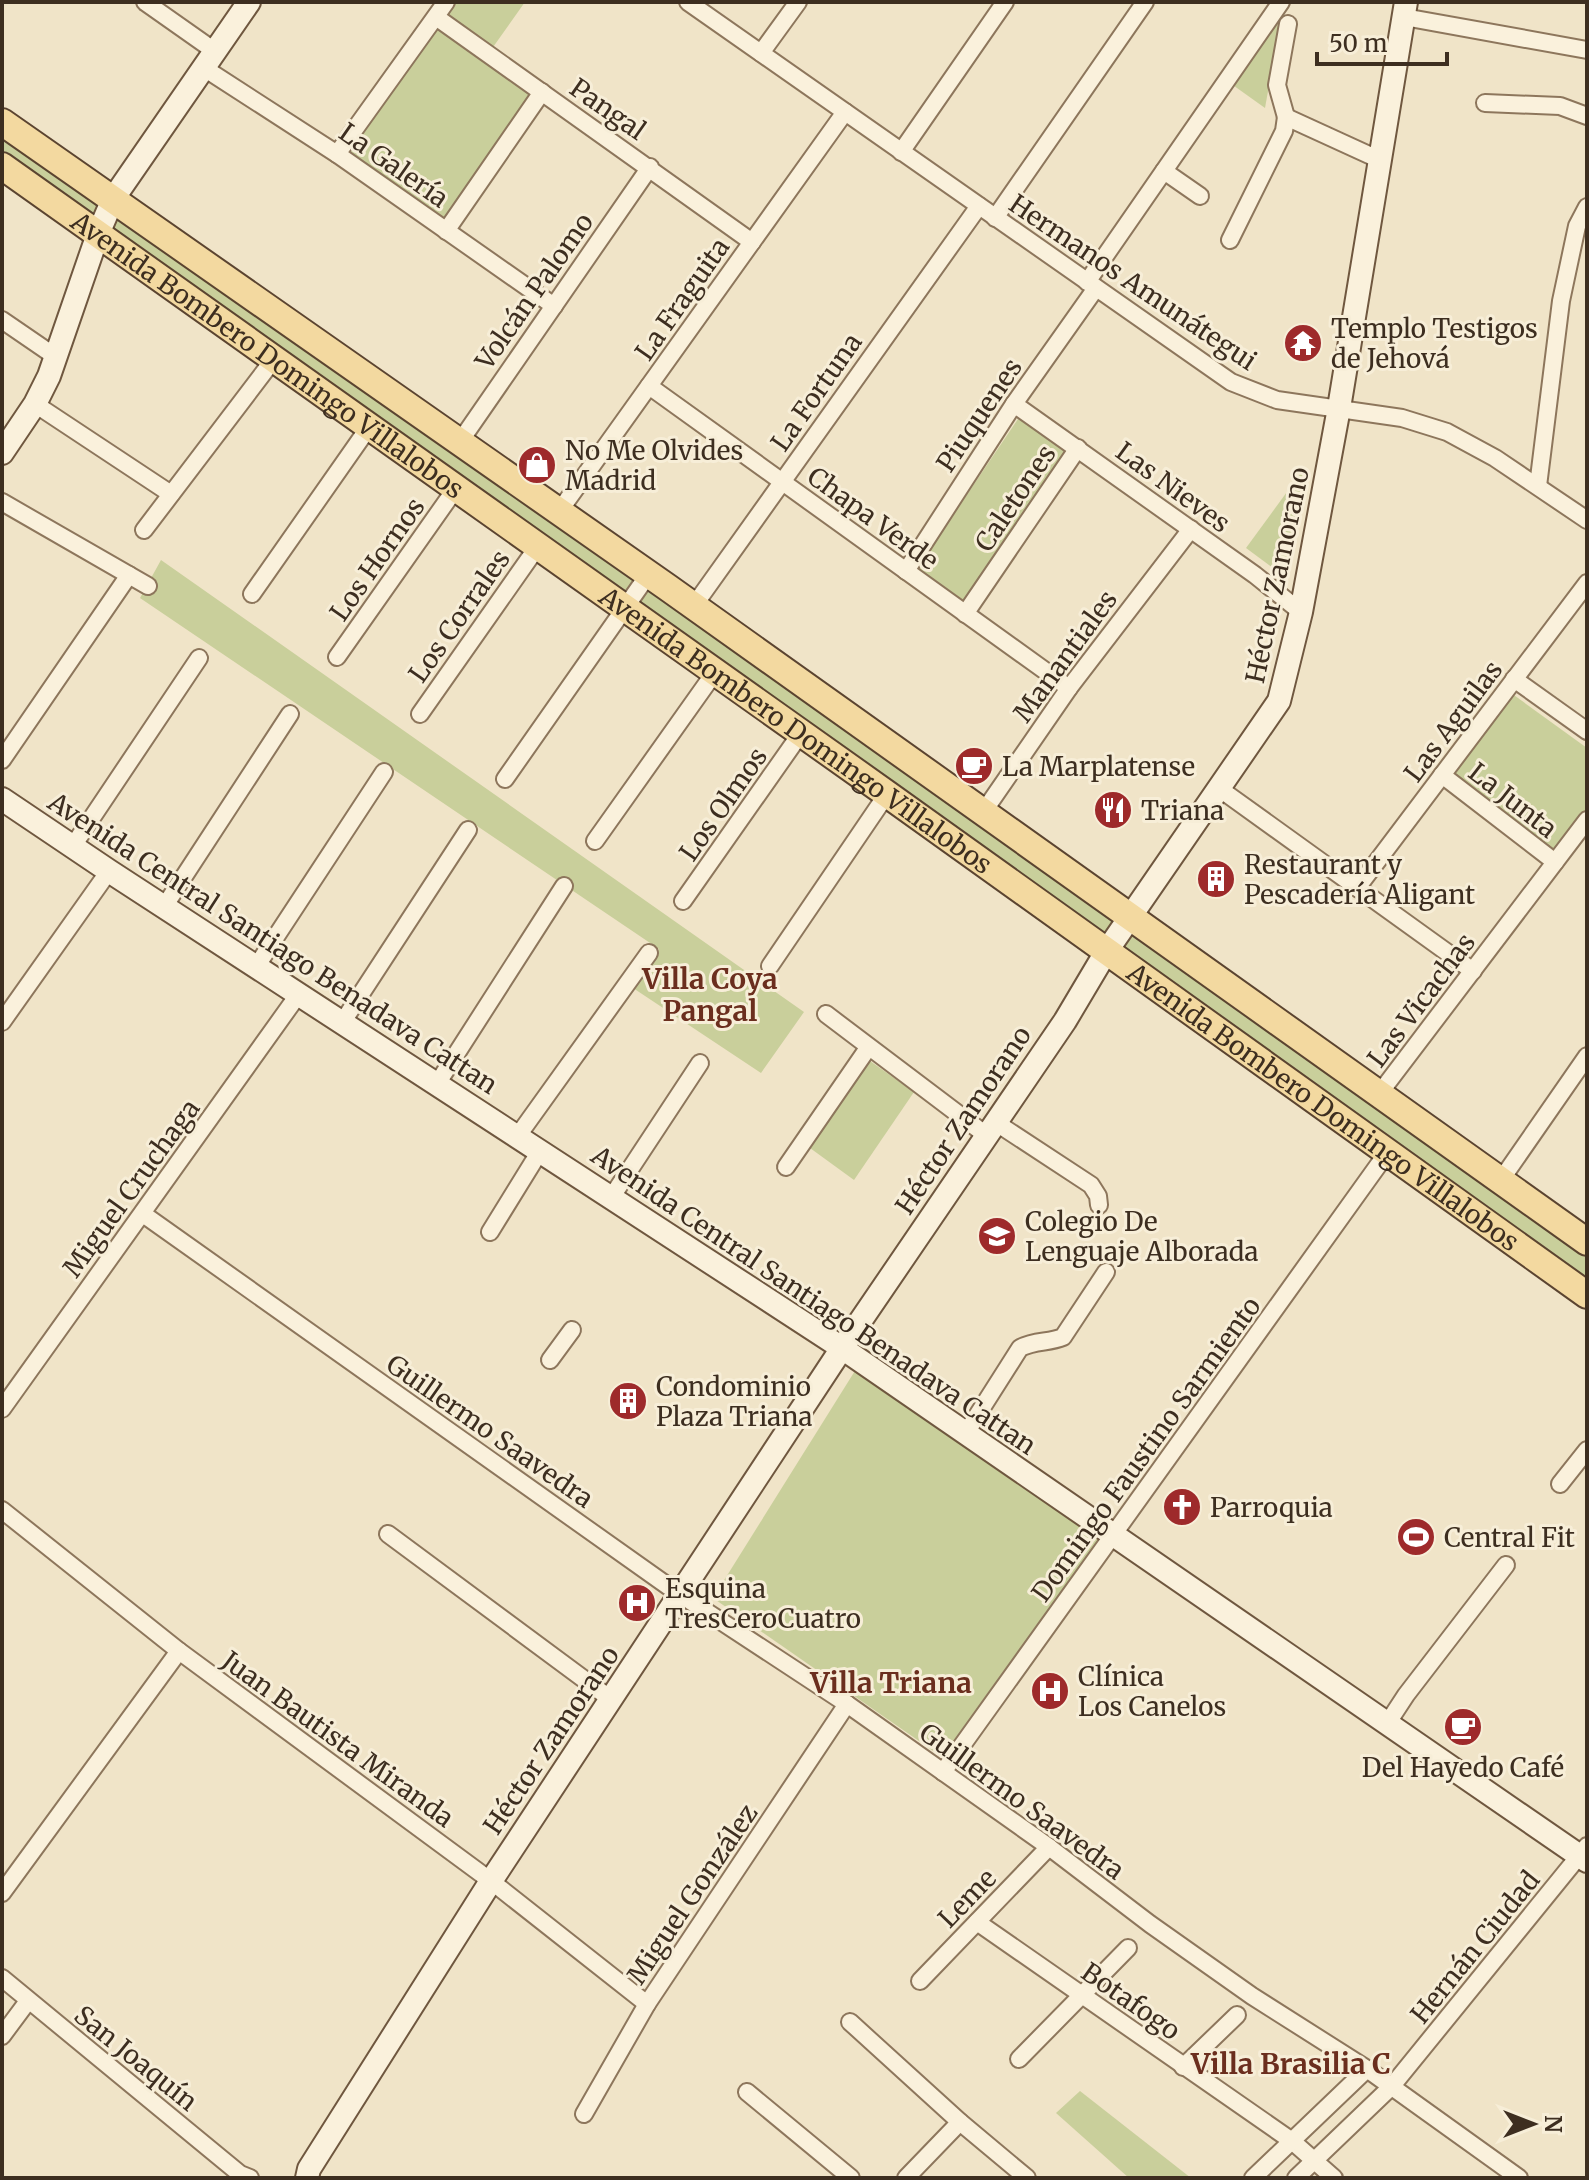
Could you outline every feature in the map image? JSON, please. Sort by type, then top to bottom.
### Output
[{"type":"main road","name":"Avenida Bombero Domingo Villalobos","points":[[2,122],[648,575],[1587,1242]]},
{"type":"main road","name":"Avenida Bombero Domingo Villalobos","points":[[2,166],[1587,1295]]},
{"type":"street","name":"La Galería","points":[[145,2],[210,60],[337,154],[554,306]]},
{"type":"street","points":[[2,453],[35,404],[56,357],[113,199],[249,2]]},
{"type":"street","points":[[337,154],[446,2]]},
{"type":"street","name":"Hermanos Amunátegui","points":[[688,2],[1231,382],[1277,400],[1402,418],[1447,432],[1495,458],[1587,520]]},
{"type":"street","points":[[761,53],[798,2]]},
{"type":"street","points":[[901,152],[1005,2]]},
{"type":"street","points":[[995,218],[1145,2]]},
{"type":"street","name":"Piuquenes","points":[[906,571],[1164,171],[1281,2]]},
{"type":"street","points":[[1405,10],[1587,50]]},
{"type":"street","name":"Héctor Zamorano","points":[[303,2175],[491,1881],[842,1348],[1065,1021],[1106,952],[1279,701],[1301,612],[1339,408],[1405,10]]},
{"type":"street","name":"Pangal","points":[[436,17],[752,242]]},
{"type":"street","points":[[1230,240],[1284,131],[1286,117],[1277,85],[1288,24]]},
{"type":"street","points":[[446,231],[542,92]]},
{"type":"street","points":[[1485,103],[1560,106],[1587,116]]},
{"type":"street","name":"La Fraguita","points":[[558,513],[845,112]]},
{"type":"street","points":[[1286,117],[1380,160]]},
{"type":"street","name":"Volcán Palomo","points":[[459,443],[650,167]]},
{"type":"street","points":[[1164,171],[1200,196]]},
{"type":"street","name":"La Fortuna","points":[[693,607],[979,206]]},
{"type":"street","points":[[1538,486],[1561,301],[1587,207]]},
{"type":"street","points":[[2,320],[56,357]]},
{"type":"street","points":[[144,530],[274,359]]},
{"type":"street","name":"Chapa Verde","points":[[649,386],[1069,688]]},
{"type":"street","points":[[35,404],[171,494]]},
{"type":"street","name":"Las Nieves","points":[[1014,404],[1191,529],[1301,612]]},
{"type":"street","points":[[252,594],[369,427]]},
{"type":"street","name":"Caletones","points":[[965,614],[1078,448]]},
{"type":"street","name":"Los Hornos","points":[[337,657],[456,488]]},
{"type":"street","points":[[2,502],[148,586]]},
{"type":"street","name":"Manantiales","points":[[982,814],[1069,688],[1191,529]]},
{"type":"street","name":"Los Corrales","points":[[420,714],[538,546]]},
{"type":"street","points":[[2,760],[129,575]]},
{"type":"street","points":[[505,779],[648,575]]},
{"type":"street","name":"Las Aguilas","points":[[1357,888],[1587,583]]},
{"type":"street","points":[[73,846],[199,658]]},
{"type":"street","points":[[595,841],[715,672]]},
{"type":"street","points":[[1514,679],[1587,731]]},
{"type":"street","points":[[164,907],[290,714]]},
{"type":"street","name":"Los Olmos","points":[[683,901],[801,733]]},
{"type":"street","points":[[256,967],[384,772]]},
{"type":"street","name":"La Junta","points":[[1442,775],[1555,862]]},
{"type":"street","points":[[1220,789],[1473,971]]},
{"type":"street","points":[[770,966],[887,794]]},
{"type":"street","name":"Avenida Central Santiago Benadava Cattan","points":[[2,799],[842,1348],[1387,1724],[1585,1855]]},
{"type":"street","name":"Las Vicachas","points":[[1379,1094],[1587,820]]},
{"type":"street","points":[[342,1023],[468,830]]},
{"type":"street","points":[[2,1022],[109,871]]},
{"type":"street","points":[[437,1084],[564,886]]},
{"type":"street","points":[[517,1137],[649,953]]},
{"type":"street","name":"Miguel Cruchaga","points":[[2,1409],[298,995]]},
{"type":"street","points":[[826,1014],[868,1048],[990,1128],[1091,1185],[1098,1196],[1099,1205]]},
{"type":"street","points":[[786,1167],[868,1048]]},
{"type":"street","points":[[1501,1180],[1587,1056]]},
{"type":"street","points":[[611,1198],[700,1063]]},
{"type":"street","points":[[490,1232],[540,1151]]},
{"type":"street","name":"Domingo Faustino Sarmiento","points":[[943,1772],[1387,1153]]},
{"type":"street","name":"Guillermo Saavedra","points":[[143,1214],[680,1595],[847,1704],[1252,1996],[1392,2086],[1519,2178]]},
{"type":"street","points":[[966,1433],[1020,1348],[1033,1341],[1063,1337],[1106,1272]]},
{"type":"street","points":[[550,1360],[572,1330]]},
{"type":"street","points":[[1560,1484],[1587,1450]]},
{"type":"street","name":"Juan Bautista Miranda","points":[[2,1510],[179,1651],[491,1881],[647,2004]]},
{"type":"street","points":[[388,1534],[612,1700]]},
{"type":"street","points":[[1387,1724],[1506,1565]]},
{"type":"street","points":[[2,1893],[179,1651]]},
{"type":"street","name":"Miguel González","points":[[584,2114],[647,2004],[847,1704]]},
{"type":"street","name":"Leme","points":[[920,1981],[1049,1847]]},
{"type":"street","name":"Hernán Ciudad","points":[[1296,2178],[1392,2086],[1585,1855]]},
{"type":"street","name":"Botafogo","points":[[977,1922],[1292,2141],[1334,2178]]},
{"type":"street","points":[[1019,2059],[1128,1948]]},
{"type":"street","name":"San Joaquín","points":[[2,1978],[244,2177]]},
{"type":"street","points":[[2,2036],[28,2001]]},
{"type":"street","points":[[1183,2067],[1237,2015]]},
{"type":"street","points":[[850,2022],[1027,2178]]},
{"type":"street","points":[[1253,2178],[1367,2069]]},
{"type":"street","points":[[747,2092],[851,2178]]},
{"type":"street","points":[[906,2178],[960,2122]]},
{"type":"green space","points":[[455,2],[525,2],[486,57],[535,92],[443,222],[347,154]]},
{"type":"green space","points":[[1277,15],[1281,18],[1265,108],[1230,83]]},
{"type":"green space","points":[[2,127],[1587,1252],[1587,1285],[2,162]]},
{"type":"green space","points":[[1022,413],[1070,448],[964,605],[916,570]]},
{"type":"green space","points":[[1303,470],[1288,579],[1246,548]]},
{"type":"green space","points":[[161,560],[804,1012],[761,1073],[633,988],[659,949],[140,598]]},
{"type":"green space","points":[[1511,693],[1587,748],[1587,814],[1555,857],[1449,775]]},
{"type":"green space","points":[[870,1061],[914,1092],[854,1180],[810,1148]]},
{"type":"green space","points":[[858,1366],[1111,1522],[942,1757],[713,1598]]},
{"type":"green space","points":[[1080,2091],[1191,2178],[1129,2178],[1056,2113]]},
{"type":"place","name":"Templo Testigos de Jehová","points":[[1303,343]]},
{"type":"place","name":"No Me Olvides Madrid","points":[[537,465]]},
{"type":"place","name":"La Marplatense","points":[[974,766]]},
{"type":"place","name":"Triana","points":[[1113,810]]},
{"type":"place","name":"Restaurant y Pescadería Aligant","points":[[1216,879]]},
{"type":"place","name":"Colegio De Lenguaje Alborada","points":[[997,1236]]},
{"type":"place","name":"Condominio Plaza Triana","points":[[628,1401]]},
{"type":"place","name":"Parroquia","points":[[1182,1507]]},
{"type":"place","name":"Central Fit","points":[[1416,1537]]},
{"type":"place","name":"Esquina TresCeroCuatro","points":[[637,1603]]},
{"type":"place","name":"Clínica Los Canelos","points":[[1050,1691]]},
{"type":"place","name":"Del Hayedo Café","points":[[1463,1727]]},
{"type":"district","name":"Villa Coya Pangal","points":[[710,995]]},
{"type":"district","name":"Villa Triana","points":[[891,1683]]},
{"type":"district","name":"Villa Brasilia C","points":[[1291,2064]]}]
